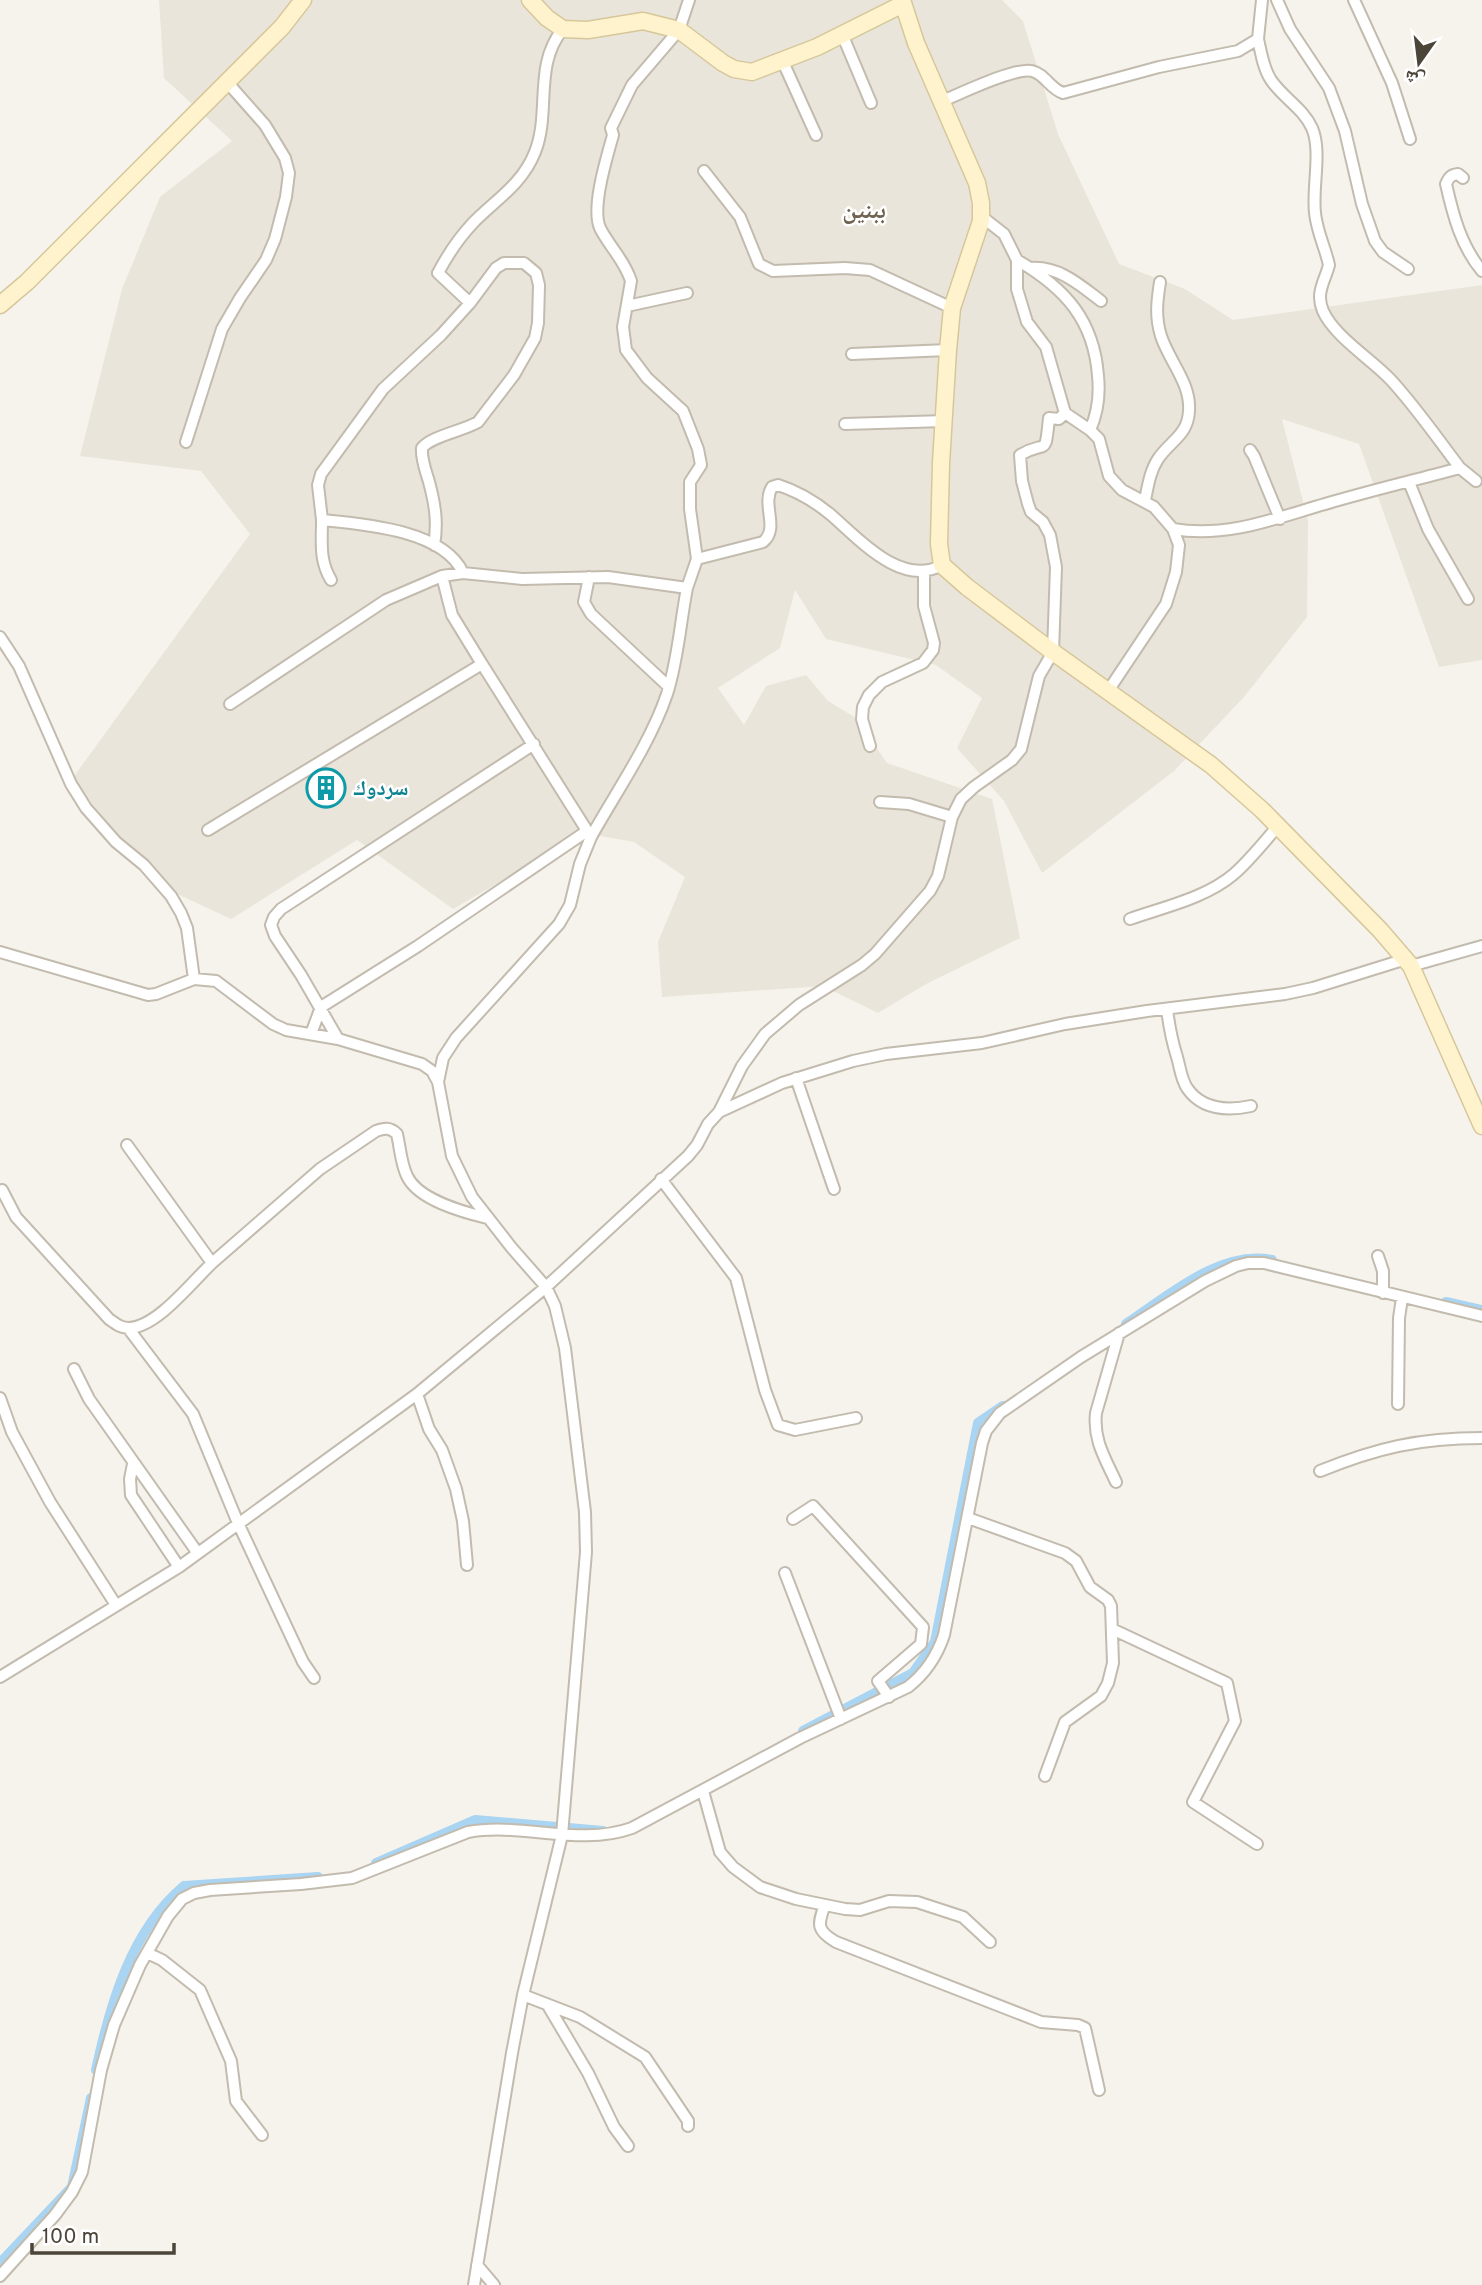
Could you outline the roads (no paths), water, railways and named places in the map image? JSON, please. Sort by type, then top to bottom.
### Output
[{"type":"main road","points":[[0,305],[27,282],[282,27],[303,0]]},
{"type":"main road","points":[[530,0],[547,18],[563,29],[588,30],[643,21],[679,30],[723,64],[751,72],[783,62],[902,2],[916,43],[976,183],[981,216],[952,308],[939,544],[942,565],[1053,652],[1211,765],[1278,826],[1408,962],[1482,1126]]},
{"type":"street","points":[[438,1082],[443,1058],[456,1038],[559,924],[570,905],[589,834],[646,740],[669,687],[687,588],[697,559],[689,499],[690,482],[701,465],[698,449],[683,411],[647,378],[626,351],[623,327],[631,281],[599,225],[597,214],[613,135],[611,128],[632,85],[679,30],[689,0]]},
{"type":"street","points":[[1262,0],[1258,39],[1271,80],[1303,112],[1317,142],[1313,186],[1315,215],[1329,265],[1320,288],[1322,310],[1339,332],[1401,391],[1460,468],[1480,484]]},
{"type":"street","points":[[1277,0],[1290,29],[1329,88],[1345,131],[1362,204],[1375,241],[1383,252],[1408,269]]},
{"type":"street","points":[[1354,0],[1392,83],[1410,139]]},
{"type":"street","points":[[470,303],[438,272],[472,224],[511,191],[529,165],[543,131],[542,92],[548,59],[555,39],[563,29]]},
{"type":"street","points":[[842,34],[871,103]]},
{"type":"street","points":[[942,101],[1026,70],[1039,74],[1059,92],[1071,92],[1159,67],[1238,51],[1258,39]]},
{"type":"street","points":[[783,62],[816,135]]},
{"type":"street","points":[[186,442],[222,329],[234,306],[266,260],[275,239],[289,173],[285,158],[265,125],[227,82]]},
{"type":"street","points":[[704,171],[740,217],[760,264],[766,269],[782,272],[845,268],[870,270],[952,308]]},
{"type":"street","points":[[1463,178],[1454,174],[1446,184],[1464,244],[1482,271]]},
{"type":"street","points":[[981,216],[1004,234],[1017,260],[1017,289],[1027,322],[1046,347],[1065,413],[1099,439],[1109,476],[1122,490],[1154,507],[1173,529],[1179,545],[1172,590],[1150,630],[1108,691]]},
{"type":"street","points":[[1017,260],[1044,277],[1070,303],[1081,317],[1096,349],[1098,402],[1090,430]]},
{"type":"street","points":[[331,580],[321,555],[322,520],[318,485],[321,474],[383,389],[429,348],[500,265],[524,263],[536,273],[539,285],[538,314],[532,347],[478,422],[466,429],[429,441],[422,448],[435,506],[437,524],[434,545]]},
{"type":"street","points":[[1031,268],[1048,269],[1062,274],[1101,301]]},
{"type":"street","points":[[1144,500],[1158,459],[1183,433],[1190,410],[1185,386],[1160,334],[1156,311],[1160,282]]},
{"type":"street","points":[[626,306],[687,293]]},
{"type":"street","points":[[852,354],[948,350]]},
{"type":"street","points":[[0,1677],[179,1567],[417,1394],[546,1287],[697,1146],[708,1124],[719,1112],[742,1066],[765,1034],[799,1005],[875,954],[930,891],[942,865],[951,817],[967,793],[1012,760],[1021,748],[1039,676],[1053,652],[1056,567],[1054,547],[1043,522],[1031,512],[1028,504],[1022,481],[1020,455],[1043,447],[1047,442],[1049,418],[1059,419],[1065,413]]},
{"type":"street","points":[[845,424],[945,421]]},
{"type":"street","points":[[1250,450],[1280,519]]},
{"type":"street","points":[[1173,529],[1219,532],[1280,519],[1460,468]]},
{"type":"street","points":[[1409,482],[1428,529],[1468,599]]},
{"type":"street","points":[[697,559],[766,540],[771,528],[768,494],[772,487],[778,485],[809,498],[858,540],[886,559],[905,568],[924,571],[942,565]]},
{"type":"street","points":[[322,520],[385,526],[434,545],[458,561],[463,573]]},
{"type":"street","points":[[870,746],[862,719],[863,707],[869,695],[882,682],[923,663],[933,650],[934,643],[924,606],[924,571]]},
{"type":"street","points":[[230,704],[386,600],[442,576],[463,573],[522,579],[608,577],[687,588]]},
{"type":"street","points":[[442,576],[452,615],[589,834]]},
{"type":"street","points":[[589,577],[584,602],[591,614],[669,687]]},
{"type":"street","points":[[0,637],[19,666],[71,783],[86,807],[116,842],[144,865],[171,896],[181,913],[189,939],[194,979]]},
{"type":"street","points":[[208,830],[482,664]]},
{"type":"street","points":[[338,1039],[321,1007],[275,936],[271,925],[274,917],[281,909],[534,744]]},
{"type":"street","points":[[880,802],[909,804],[951,817]]},
{"type":"street","points":[[1130,919],[1199,894],[1223,882],[1235,873],[1278,826]]},
{"type":"street","points":[[312,1034],[321,1007],[589,834]]},
{"type":"street","points":[[719,1112],[796,1078],[853,1061],[982,1043],[1065,1024],[1313,988],[1408,962],[1482,946]]},
{"type":"street","points":[[0,952],[148,995],[194,979],[216,981],[273,1024],[286,1030],[338,1039],[422,1064],[432,1071],[438,1082],[452,1156],[463,1181],[487,1218],[546,1287],[555,1306],[565,1348],[585,1512],[584,1583],[562,1835],[523,1995],[482,2224],[474,2285]]},
{"type":"street","points":[[1167,1009],[1170,1034],[1182,1079],[1188,1090],[1204,1103],[1216,1108],[1231,1110],[1251,1106]]},
{"type":"street","points":[[796,1078],[834,1189]]},
{"type":"street","points":[[2,1190],[16,1217],[52,1257],[109,1319],[120,1327],[128,1328],[140,1326],[166,1309],[212,1263],[320,1169],[384,1128],[397,1134],[404,1167],[413,1186],[423,1195],[463,1212],[487,1218]]},
{"type":"street","points":[[127,1145],[212,1263]]},
{"type":"street","points":[[661,1179],[736,1278],[765,1390],[778,1425],[795,1430],[856,1418]]},
{"type":"street","points":[[1378,1256],[1383,1271],[1382,1293]]},
{"type":"street","points":[[0,2276],[60,2208],[82,2172],[107,2047],[114,2025],[147,1953],[175,1906],[194,1892],[352,1878],[468,1832],[484,1829],[562,1835],[619,1833],[800,1738],[889,1697],[919,1678],[939,1650],[982,1443],[993,1420],[1009,1405],[1205,1281],[1248,1263],[1264,1263],[1482,1317]]},
{"type":"street","points":[[1398,1404],[1399,1318],[1402,1297]]},
{"type":"street","points":[[128,1328],[193,1414],[238,1523],[303,1662],[314,1678]]},
{"type":"street","points":[[1115,1482],[1095,1437],[1094,1426],[1119,1334]]},
{"type":"street","points":[[74,1369],[89,1399],[197,1552]]},
{"type":"street","points":[[417,1394],[429,1429],[442,1450],[456,1489],[463,1521],[467,1565]]},
{"type":"street","points":[[0,1398],[12,1432],[45,1492],[116,1605]]},
{"type":"street","points":[[1320,1471],[1358,1455],[1391,1446],[1440,1439],[1482,1438]]},
{"type":"street","points":[[134,1464],[130,1479],[131,1496],[179,1567]]},
{"type":"street","points":[[793,1519],[813,1506],[923,1627],[921,1644],[878,1681],[889,1697]]},
{"type":"street","points":[[968,1517],[1065,1553],[1076,1561],[1090,1587],[1108,1600],[1111,1606],[1112,1663],[1108,1683],[1101,1696],[1065,1722],[1045,1776]]},
{"type":"street","points":[[785,1573],[841,1719]]},
{"type":"street","points":[[1112,1629],[1227,1683],[1235,1721],[1193,1802],[1257,1844]]},
{"type":"street","points":[[703,1791],[720,1852],[748,1880],[772,1892],[825,1905],[860,1910],[889,1901],[917,1902],[963,1917],[989,1942]]},
{"type":"street","points":[[825,1905],[820,1917],[820,1928],[825,1936],[836,1942],[1041,2022],[1085,2028],[1099,2090]]},
{"type":"street","points":[[147,1953],[162,1960],[200,1990],[231,2062],[236,2101],[262,2135]]},
{"type":"street","points":[[523,1995],[580,2017],[645,2057],[688,2121],[688,2126]]},
{"type":"street","points":[[547,2004],[588,2073],[614,2127],[628,2146]]},
{"type":"street","points":[[477,2265],[494,2285]]},
{"type":"waterway","points":[[1126,1324],[1177,1289],[1214,1268],[1253,1258],[1272,1260]]},
{"type":"waterway","points":[[1446,1302],[1482,1310]]},
{"type":"waterway","points":[[803,1731],[913,1673],[935,1642],[978,1423],[1003,1406]]},
{"type":"waterway","points":[[376,1863],[475,1820],[603,1831]]},
{"type":"waterway","points":[[96,2070],[108,2020],[125,1970],[150,1924],[184,1886],[318,1877]]},
{"type":"waterway","points":[[0,2263],[72,2187],[91,2098]]},
{"type":"place","name":"سردوك","points":[[326,788]]},
{"type":"district","name":"ببنين","points":[[864,210]]}]
